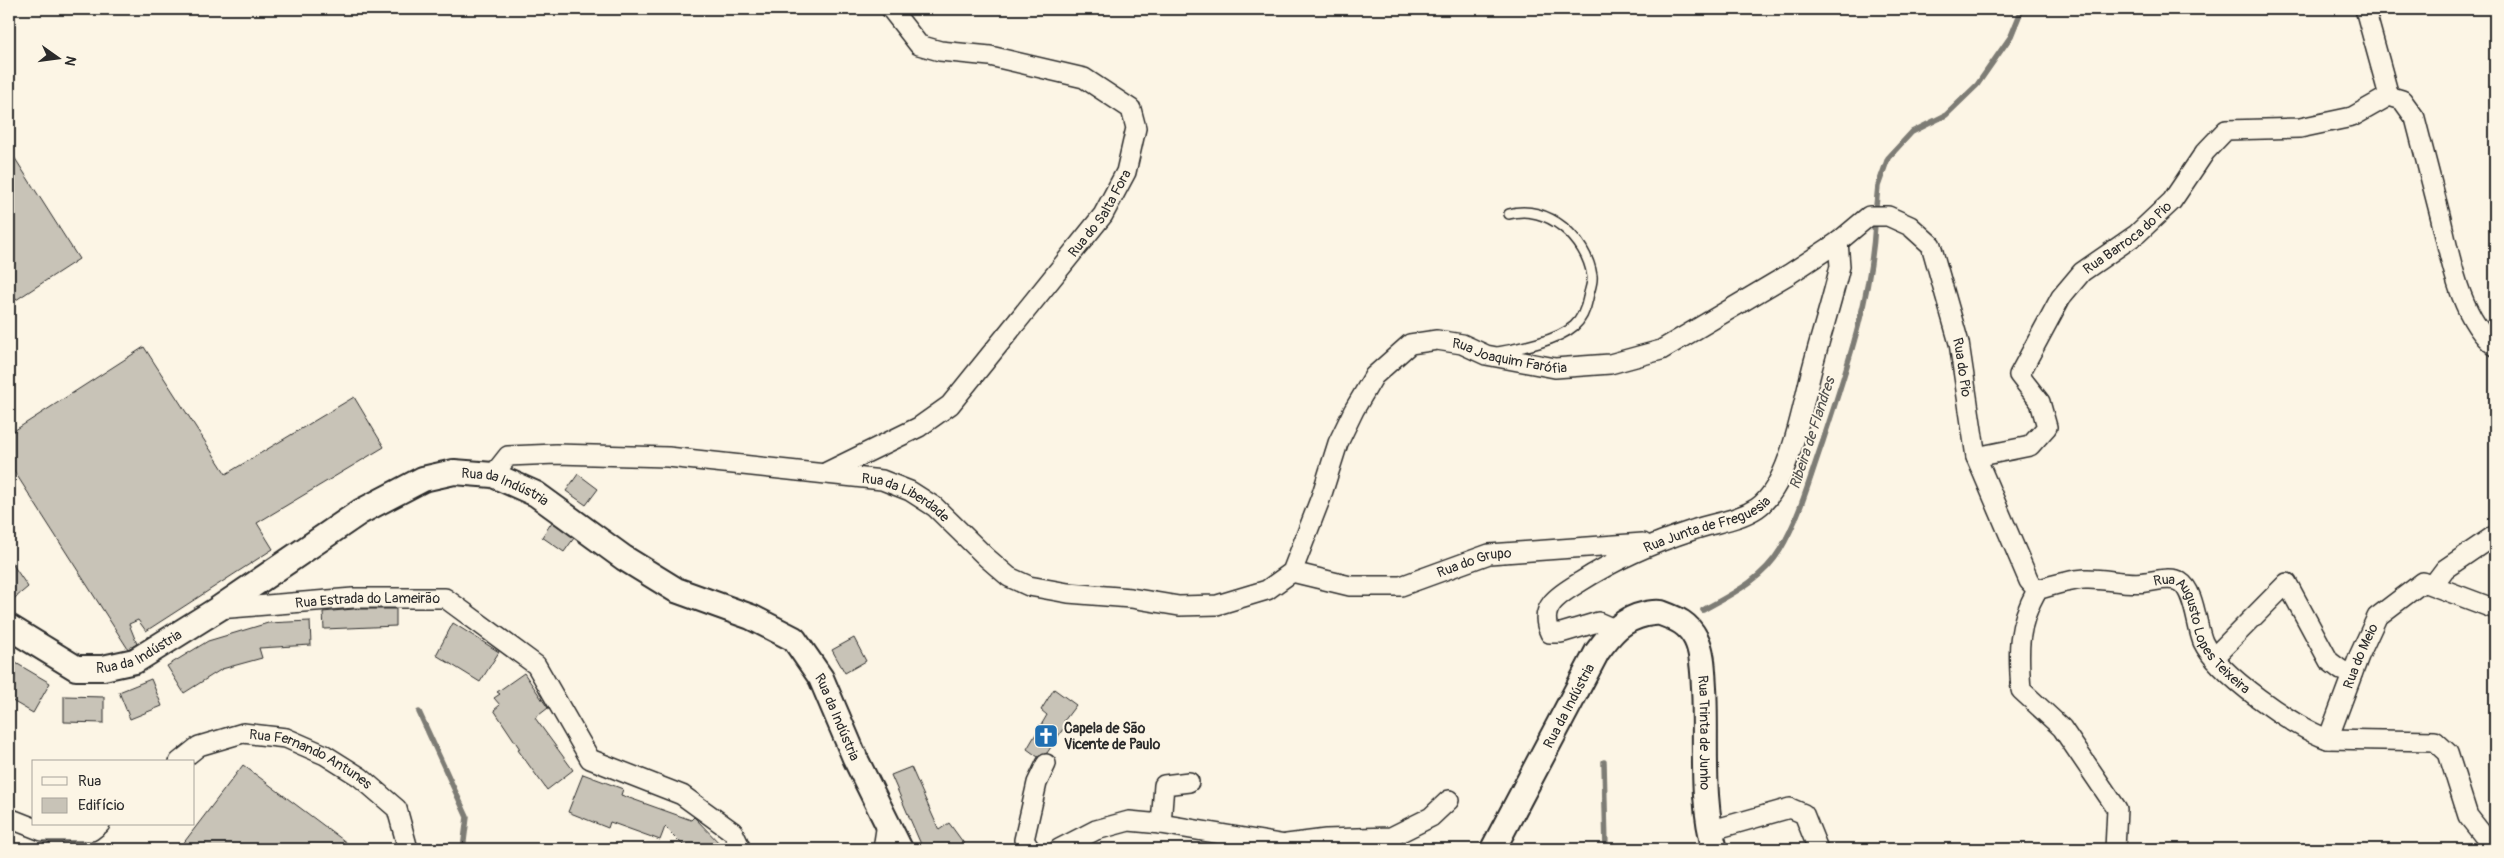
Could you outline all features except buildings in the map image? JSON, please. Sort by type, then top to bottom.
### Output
[{"type":"street","name":"Rua do Salta Fora","points":[[827,473],[920,427],[950,405],[1103,215],[1126,172],[1136,128],[1131,109],[1084,78],[990,56],[940,51],[919,45],[891,9]]},
{"type":"street","points":[[2365,9],[2389,96],[2402,100],[2415,118],[2455,274],[2472,318],[2486,339],[2495,346]]},
{"type":"street","name":"Rua Barroca do Pio","points":[[1976,457],[2030,446],[2046,427],[2040,402],[2019,375],[2062,297],[2082,272],[2137,234],[2172,201],[2204,152],[2226,130],[2300,128],[2352,117],[2389,96]]},
{"type":"street","name":"Rua do Pio","points":[[1838,242],[1869,216],[1888,216],[1910,226],[1931,245],[1959,343],[1976,457],[2029,581],[2037,590]]},
{"type":"street","name":"Rua Joaquim Farófia","points":[[1292,572],[1321,497],[1338,443],[1374,376],[1410,344],[1437,340],[1446,341],[1462,344],[1486,355],[1555,368],[1610,364],[1661,350],[1743,303],[1838,242]]},
{"type":"street","name":"Rua Junta de Freguesia","points":[[1614,629],[1598,622],[1561,633],[1550,633],[1545,624],[1547,608],[1560,594],[1614,560],[1696,529],[1730,521],[1759,507],[1779,481],[1794,441],[1812,367],[1828,318],[1840,266],[1838,242]]},
{"type":"street","name":"Rua da Liberdade","points":[[492,475],[508,456],[556,454],[668,457],[882,480],[910,491],[935,507],[1009,577],[1029,586],[1068,593],[1131,598],[1179,606],[1217,605],[1267,590],[1292,572]]},
{"type":"street","name":"Rua da Indústria","points":[[9,627],[76,668],[103,668],[135,661],[218,609],[360,512],[423,479],[454,472],[492,475],[536,494],[624,558],[676,590],[751,617],[794,639],[821,678],[855,758],[900,849]]},
{"type":"street","points":[[2495,535],[2446,570],[2433,585],[2495,609]]},
{"type":"street","name":"Rua do Grupo","points":[[1292,572],[1350,586],[1401,586],[1489,554],[1658,542]]},
{"type":"street","name":"Rua Augusto Lopes Teixeira","points":[[2037,590],[2056,584],[2086,579],[2112,583],[2144,583],[2167,579],[2180,582],[2189,593],[2204,642],[2214,657],[2261,701],[2313,734],[2328,739],[2435,741],[2448,753],[2468,816],[2494,849]]},
{"type":"street","name":"Rua do Meio","points":[[2328,739],[2352,674],[2377,617],[2423,582],[2433,585]]},
{"type":"street","points":[[2214,657],[2288,583],[2328,661],[2341,670],[2352,674]]},
{"type":"street","points":[[2037,590],[2025,612],[2018,650],[2021,690],[2062,728],[2116,809],[2115,849]]},
{"type":"street","name":"Rua Estrada do Lameirão","points":[[218,609],[353,598],[445,598],[536,665],[590,759],[682,795],[733,832],[741,849]]},
{"type":"street","name":"Rua da Indústria","points":[[1493,849],[1597,652],[1614,629],[1632,617],[1656,612],[1682,620]]},
{"type":"street","name":"Rua Trinta de Junho","points":[[1682,620],[1697,640],[1702,665],[1712,840]]},
{"type":"street","name":"Rua Fernando Antunes","points":[[182,760],[199,746],[243,733],[286,738],[325,756],[360,777],[397,809],[408,849]]},
{"type":"street","points":[[1030,849],[1024,840],[1037,783],[1046,764]]},
{"type":"street","points":[[1161,824],[1164,785],[1190,782]]},
{"type":"street","points":[[1059,849],[1096,830],[1129,821],[1161,824],[1293,847],[1326,839],[1391,837],[1431,817],[1449,800]]},
{"type":"street","points":[[1712,840],[1790,808],[1804,814],[1818,849]]},
{"type":"street","points":[[9,818],[42,831],[91,831],[97,826]]},
{"type":"street","points":[[883,849],[887,823]]},
{"type":"lane","points":[[1486,355],[1550,339],[1574,326],[1586,309],[1592,278],[1588,260],[1579,244],[1562,226],[1546,217],[1531,213],[1517,211],[1509,214]]},
{"type":"waterway","name":"Ribeira de Flandres","points":[[1876,206],[1878,186],[1888,158],[1912,132],[1946,115],[1977,85],[2011,36],[2022,9]]},
{"type":"waterway","name":"Ribeira de Flandres","points":[[1703,610],[1746,585],[1764,570],[1780,550],[1793,524],[1823,441],[1856,334],[1873,252],[1875,224]]},
{"type":"waterway","points":[[419,712],[467,817],[463,849]]},
{"type":"waterway","points":[[1604,762],[1606,849]]},
{"type":"place","name":"Capela de São Vicente de Paulo","points":[[1046,736]]}]
